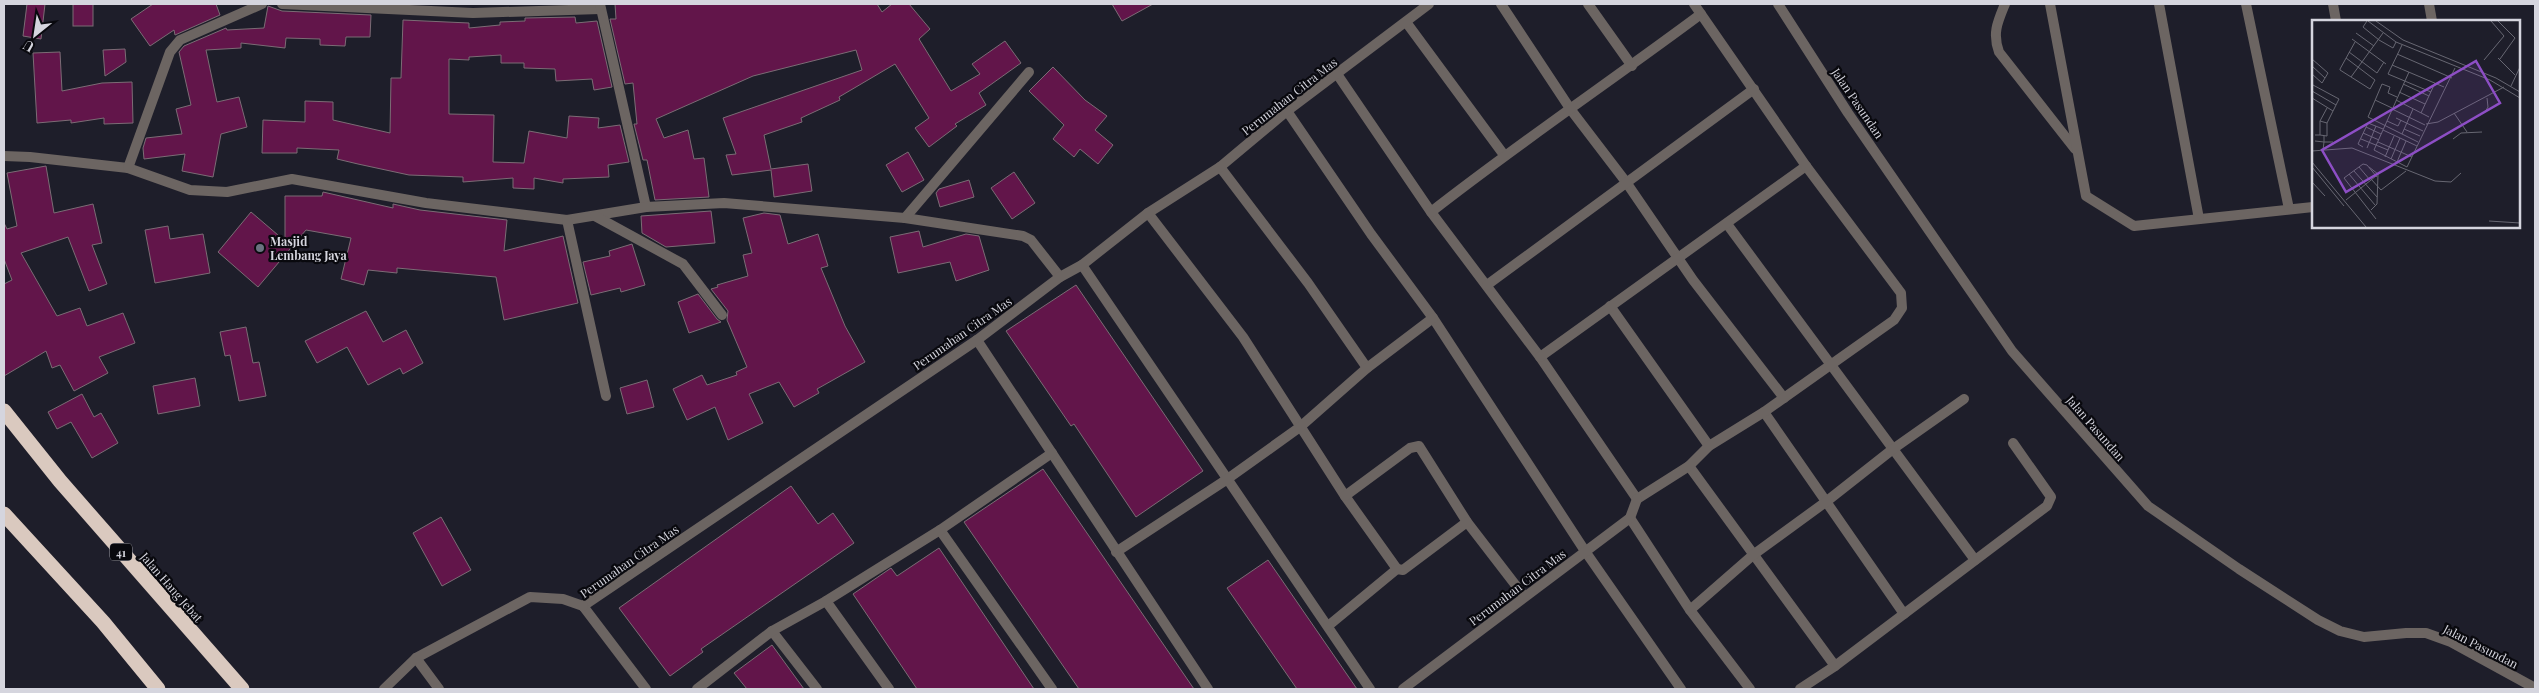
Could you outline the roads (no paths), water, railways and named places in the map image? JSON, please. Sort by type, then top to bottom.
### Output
[{"type":"highway","name":"Jalan Hang Jebat","points":[[4,411],[60,481],[242,689]]},
{"type":"highway","points":[[4,514],[103,622],[158,689]]},
{"type":"street","points":[[128,168],[170,52],[175,44],[180,40],[262,4]]},
{"type":"street","points":[[282,4],[473,13],[600,6],[646,207]]},
{"type":"street","name":"Perumahan Citra Mas","points":[[646,689],[583,606],[977,340],[1060,277],[1082,266],[1148,213],[1220,167],[1287,111],[1429,4]]},
{"type":"street","points":[[1501,4],[1571,110],[1626,182],[1693,280],[1784,398]]},
{"type":"street","points":[[1588,4],[1632,66]]},
{"type":"street","points":[[1694,4],[1806,166],[1901,293],[1902,308],[1894,320],[1764,412],[1708,446],[1689,466],[1637,499],[1630,518],[1690,610],[1750,689]]},
{"type":"street","name":"Jalan Pasundan","points":[[1778,4],[1848,113],[2012,352],[2148,506],[2239,569],[2318,620],[2340,631],[2364,637],[2426,633],[2451,642],[2522,686],[2535,688]]},
{"type":"street","points":[[2005,4],[1995,30],[1995,42],[1999,52],[2077,152]]},
{"type":"street","points":[[2050,4],[2086,196],[2134,226],[2312,207]]},
{"type":"street","points":[[2159,4],[2199,219]]},
{"type":"street","points":[[2246,4],[2289,209]]},
{"type":"street","points":[[2332,4],[2336,20]]},
{"type":"street","points":[[2429,4],[2432,20]]},
{"type":"street","points":[[1431,212],[1504,155],[1571,110],[1701,14]]},
{"type":"street","points":[[1406,22],[1504,155]]},
{"type":"street","points":[[905,218],[1029,72]]},
{"type":"street","points":[[1337,74],[1431,212],[1540,357],[1637,499]]},
{"type":"street","points":[[1487,285],[1754,89]]},
{"type":"street","points":[[1287,111],[1370,234],[1433,318],[1585,551],[1681,689]]},
{"type":"street","points":[[4,156],[30,157],[128,168],[190,190],[227,192],[292,179],[426,203],[567,220],[646,207],[724,203],[905,218],[1023,236],[1031,240],[1060,277]]},
{"type":"street","points":[[1540,357],[1678,256],[1727,224],[1806,166]]},
{"type":"street","points":[[1220,167],[1308,283],[1367,368]]},
{"type":"street","points":[[1148,213],[1243,337],[1345,496],[1397,569],[1403,570],[1467,522]]},
{"type":"street","points":[[595,216],[683,264],[722,315]]},
{"type":"street","points":[[567,220],[606,396]]},
{"type":"street","points":[[1727,224],[1975,560]]},
{"type":"street","points":[[1082,266],[1370,689]]},
{"type":"street","points":[[1610,306],[1708,446]]},
{"type":"street","points":[[1116,552],[1226,480],[1300,427],[1367,368],[1433,318]]},
{"type":"street","points":[[977,340],[1208,689]]},
{"type":"street","points":[[1690,610],[1753,555],[1827,501],[1893,449],[1964,399]]},
{"type":"street","points":[[1764,412],[1904,614]]},
{"type":"street","points":[[1800,689],[1835,666],[2047,506],[2051,496],[2013,443]]},
{"type":"street","points":[[1345,496],[1410,448],[1419,446],[1467,522],[1524,596]]},
{"type":"street","points":[[697,689],[772,631],[826,601],[940,530],[1052,454]]},
{"type":"street","points":[[1689,466],[1835,666]]},
{"type":"street","name":"Perumahan Citra Mas","points":[[1403,689],[1630,518]]},
{"type":"street","points":[[940,530],[1052,689]]},
{"type":"street","points":[[1328,626],[1397,569]]},
{"type":"street","points":[[384,689],[416,658],[530,597],[562,599],[583,606]]},
{"type":"street","points":[[826,601],[889,689]]},
{"type":"street","points":[[772,631],[817,689]]},
{"type":"street","points":[[416,658],[439,689]]},
{"type":"place","name":"Masjid Lembang Jaya","points":[[260,248]]}]
